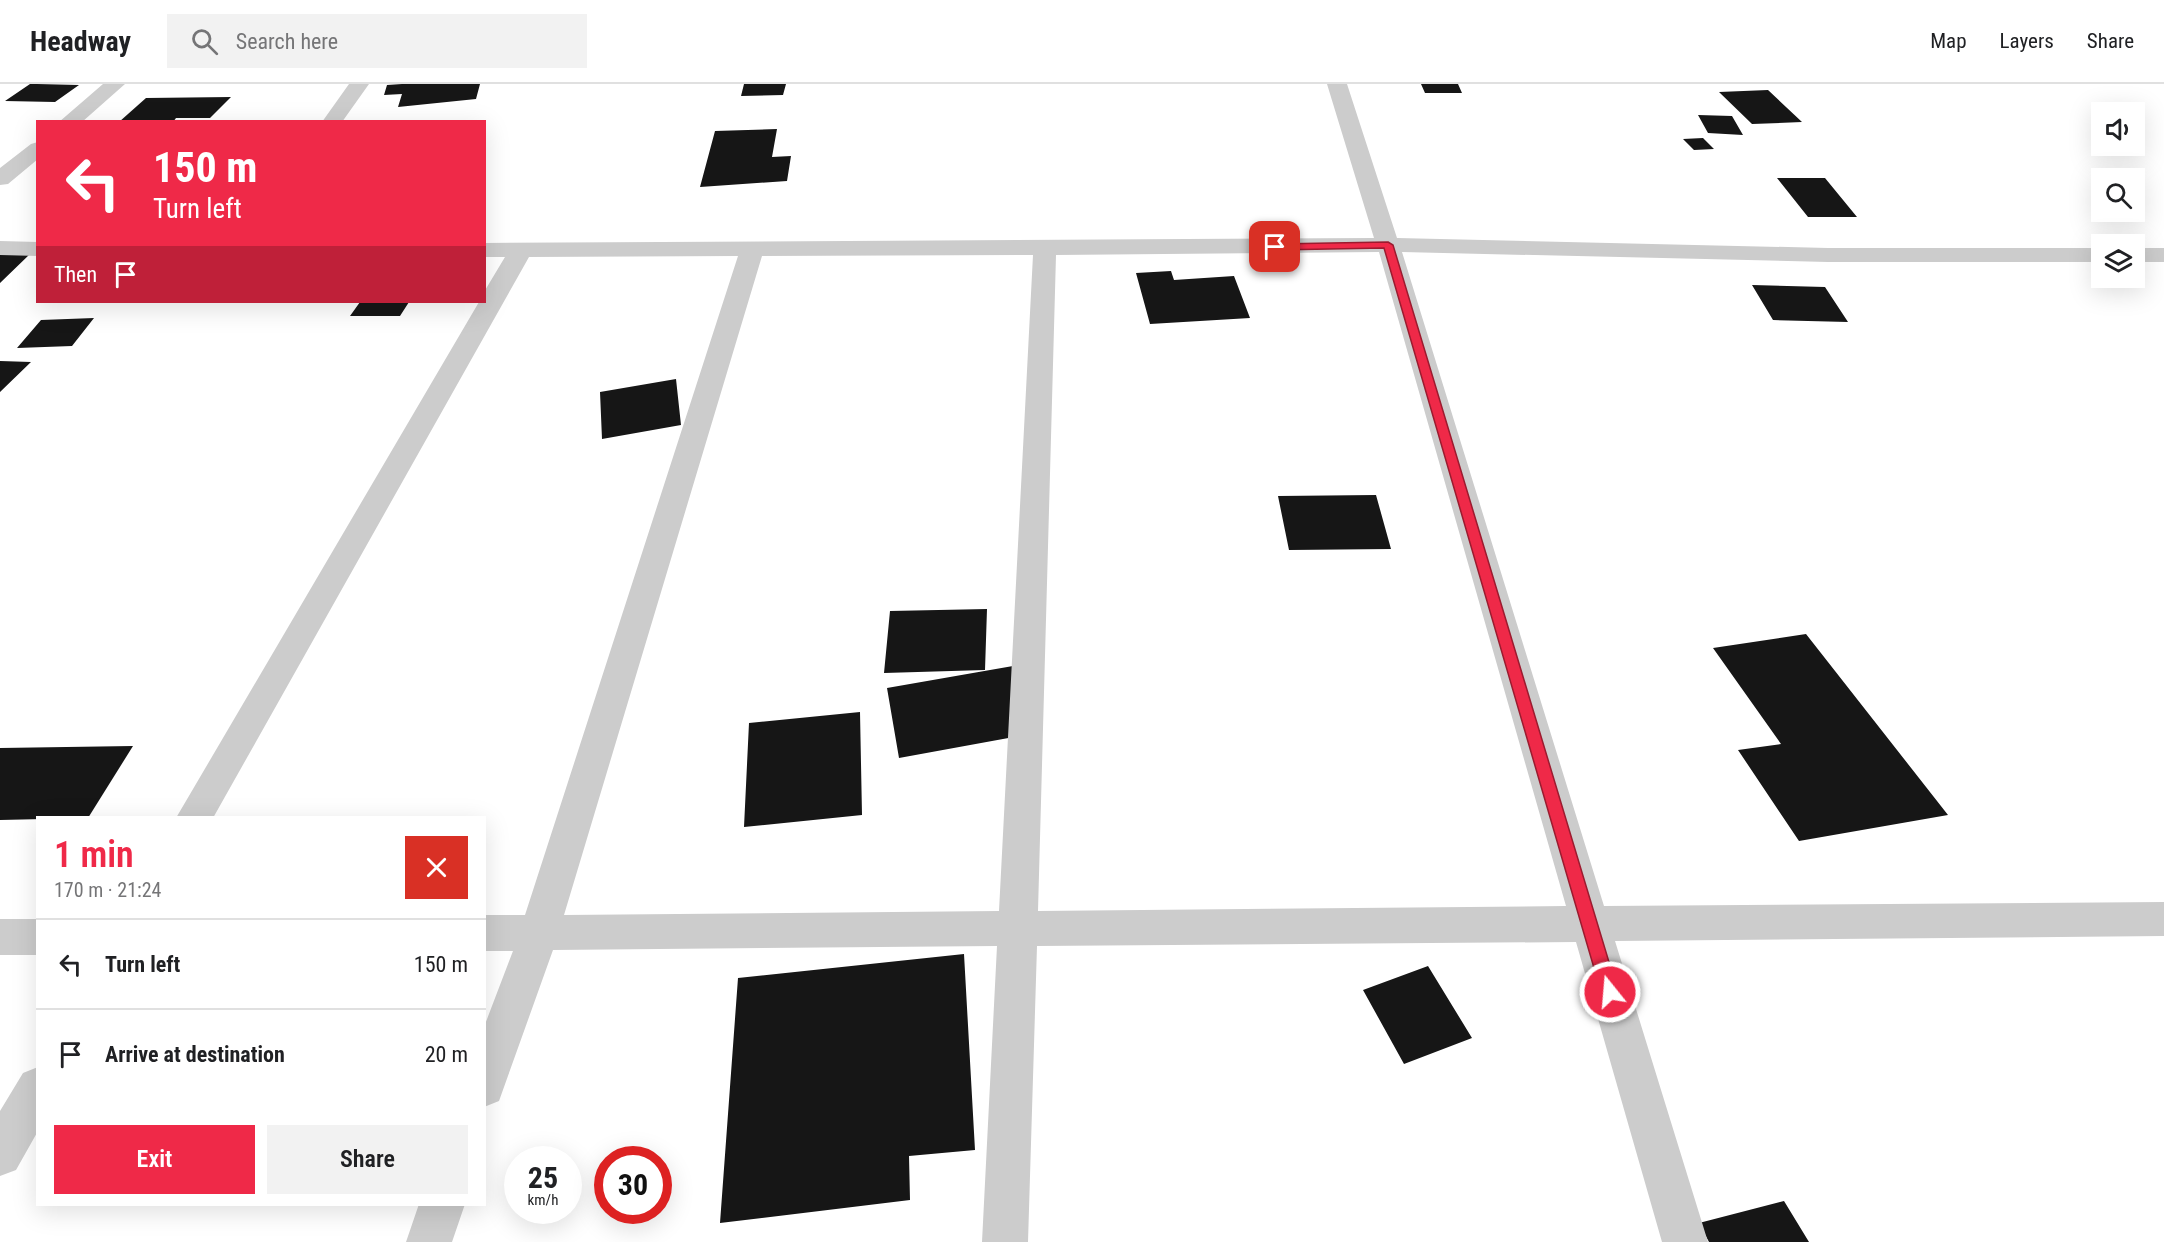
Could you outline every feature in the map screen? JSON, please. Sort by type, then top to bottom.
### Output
[{"type":"street","points":[[71,120],[115,84]]},
{"type":"street","points":[[333,120],[359,84]]},
{"type":"street","points":[[1337,84],[1388,245],[1685,1242]]},
{"type":"street","points":[[0,179],[36,150]]},
{"type":"street","points":[[486,250],[1045,249],[1388,245],[1828,255],[2091,255]]},
{"type":"street","points":[[0,248],[36,249]]},
{"type":"street","points":[[1005,1242],[1045,249]]},
{"type":"street","points":[[195,816],[521,250]]},
{"type":"street","points":[[486,1080],[539,933],[752,250]]},
{"type":"street","points":[[2145,255],[2164,255]]},
{"type":"street","points":[[486,933],[2164,919]]},
{"type":"street","points":[[0,937],[36,937]]},
{"type":"street","points":[[0,1154],[36,1091]]},
{"type":"street","points":[[429,1242],[441,1206]]},
{"type":"building","points":[[30,84],[79,85],[55,102],[5,101]]},
{"type":"building","points":[[480,84],[476,99],[398,107],[402,94],[384,95],[387,85]]},
{"type":"building","points":[[744,84],[786,84],[783,95],[741,96]]},
{"type":"building","points":[[1421,84],[1458,84],[1462,93],[1425,93]]},
{"type":"building","points":[[1768,90],[1802,122],[1752,124],[1719,92]]},
{"type":"building","points":[[231,97],[210,118],[121,120],[146,98]]},
{"type":"building","points":[[1698,115],[1732,116],[1743,135],[1708,133]]},
{"type":"building","points":[[777,129],[772,157],[791,156],[787,181],[700,187],[715,131]]},
{"type":"building","points":[[1703,138],[1714,149],[1694,150],[1683,139]]},
{"type":"building","points":[[1777,178],[1825,178],[1857,217],[1808,217]]},
{"type":"building","points":[[0,254],[30,254],[0,283]]},
{"type":"building","points":[[1171,271],[1174,280],[1234,276],[1250,318],[1150,324],[1136,273]]},
{"type":"building","points":[[1752,285],[1825,287],[1848,322],[1773,320]]},
{"type":"building","points":[[359,303],[408,303],[400,316],[350,316]]},
{"type":"building","points":[[94,318],[72,346],[17,348],[41,320]]},
{"type":"building","points":[[0,361],[31,362],[0,392]]},
{"type":"building","points":[[676,379],[681,425],[602,439],[600,392]]},
{"type":"building","points":[[1376,495],[1391,549],[1289,550],[1278,496]]},
{"type":"building","points":[[987,609],[985,670],[884,673],[890,611]]},
{"type":"building","points":[[1806,634],[1948,815],[1799,841],[1738,750],[1781,744],[1713,648]]},
{"type":"building","points":[[1013,666],[1031,734],[899,758],[887,688]]},
{"type":"building","points":[[860,712],[862,815],[744,827],[749,723]]},
{"type":"building","points":[[133,746],[89,816],[36,816],[36,819],[0,820],[0,748]]},
{"type":"building","points":[[964,954],[975,1150],[909,1156],[910,1200],[720,1223],[738,978]]},
{"type":"building","points":[[1428,966],[1472,1038],[1404,1064],[1363,990]]},
{"type":"building","points":[[1784,1201],[1809,1242],[1709,1242],[1699,1223]]},
{"type":"route","points":[[1275,247],[1388,245],[1610,992]]}]
